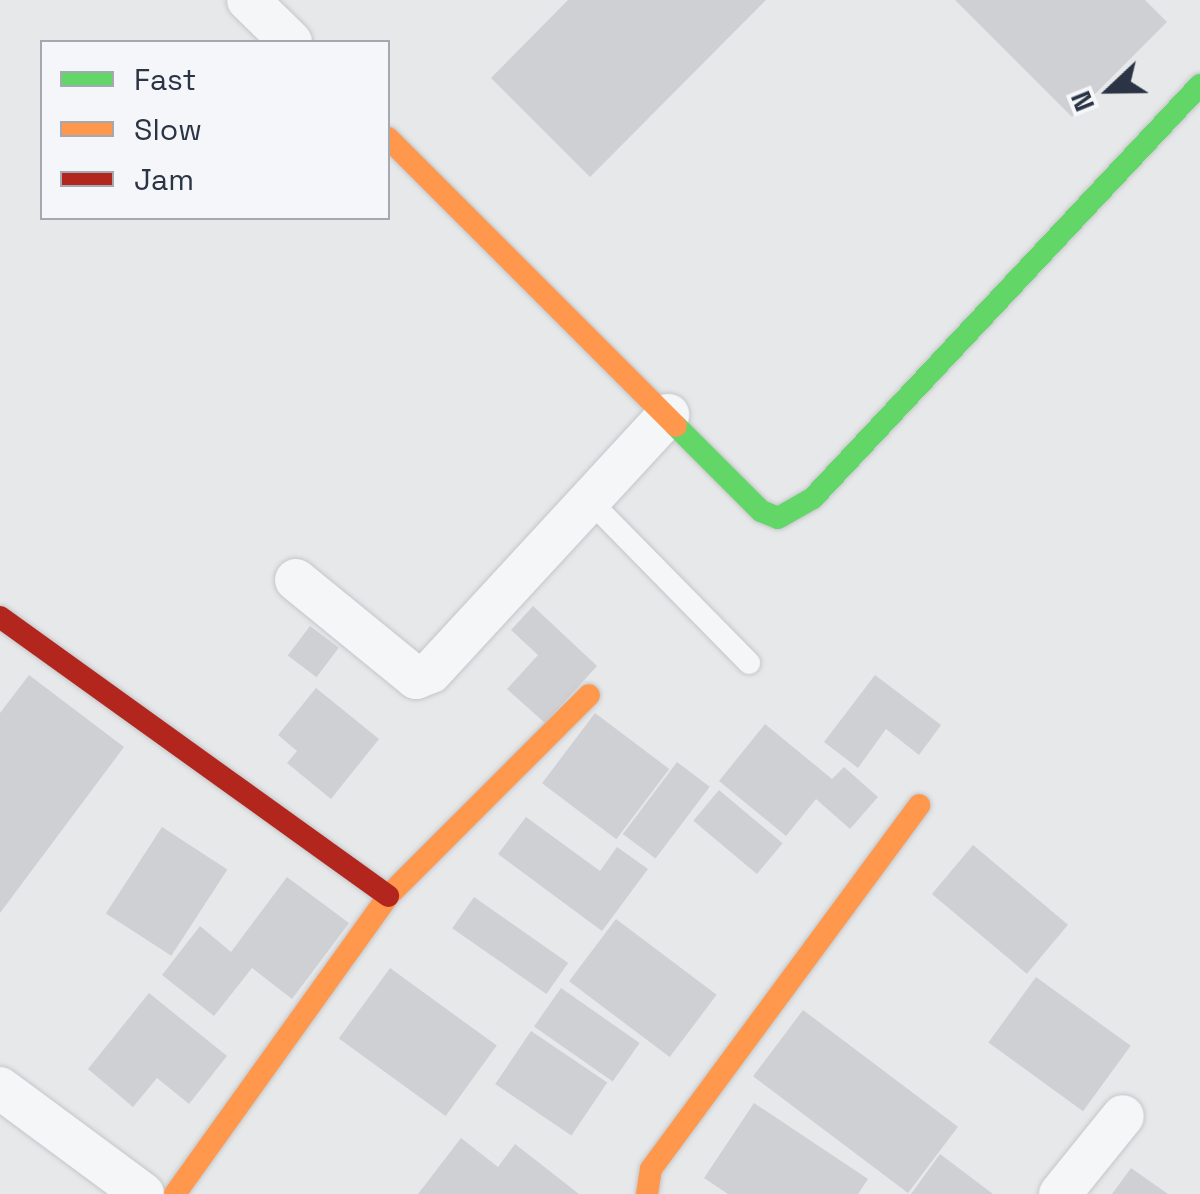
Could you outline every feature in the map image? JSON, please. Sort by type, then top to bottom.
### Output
[{"type":"street","points":[[248,0],[289,40]]},
{"type":"street","points":[[390,140],[761,511],[778,518],[796,514],[1200,85]]},
{"type":"street","points":[[296,580],[416,678],[431,672],[668,415]]},
{"type":"street","points":[[0,618],[388,896]]},
{"type":"street","points":[[175,1194],[388,896],[589,695]]},
{"type":"street","points":[[647,1194],[651,1169],[919,806]]},
{"type":"street","points":[[0,1088],[143,1194]]},
{"type":"street","points":[[1060,1194],[1123,1116]]},
{"type":"lane","points":[[590,501],[749,663]]},
{"type":"building","points":[[568,0],[766,0],[590,177],[491,78]]},
{"type":"building","points":[[955,0],[1145,0],[1167,22],[1072,117]]},
{"type":"building","points":[[533,606],[597,666],[545,723],[507,689],[538,655],[511,630]]},
{"type":"building","points":[[310,626],[339,648],[316,677],[288,656]]},
{"type":"building","points":[[29,675],[124,747],[0,913],[0,713]]},
{"type":"building","points":[[875,675],[941,725],[919,755],[886,729],[858,768],[824,742]]},
{"type":"building","points":[[316,688],[379,739],[331,799],[287,763],[297,751],[278,735]]},
{"type":"building","points":[[595,713],[669,769],[616,839],[542,783]]},
{"type":"building","points":[[765,724],[832,779],[844,767],[878,797],[850,829],[816,799],[786,836],[719,781]]},
{"type":"building","points":[[677,762],[710,787],[656,859],[623,834]]},
{"type":"building","points":[[719,790],[783,843],[757,874],[693,821]]},
{"type":"building","points":[[526,817],[600,871],[617,847],[648,869],[602,931],[498,854]]},
{"type":"building","points":[[162,827],[227,869],[171,956],[106,913]]},
{"type":"building","points":[[973,845],[1068,925],[1027,974],[932,894]]},
{"type":"building","points":[[287,877],[349,923],[292,999],[252,968],[214,1016],[162,975],[200,926],[231,952]]},
{"type":"building","points":[[474,897],[568,963],[546,994],[452,928]]},
{"type":"building","points":[[616,919],[717,995],[670,1057],[569,981]]},
{"type":"building","points":[[390,968],[497,1046],[446,1116],[339,1038]]},
{"type":"building","points":[[1036,977],[1131,1046],[1083,1111],[988,1043]]},
{"type":"building","points":[[561,988],[640,1043],[613,1082],[534,1027]]},
{"type":"building","points":[[149,993],[227,1056],[189,1104],[157,1078],[133,1107],[88,1069]]},
{"type":"building","points":[[803,1010],[958,1127],[908,1193],[753,1076]]},
{"type":"building","points":[[531,1031],[607,1082],[571,1136],[495,1084]]},
{"type":"building","points":[[754,1103],[868,1179],[858,1194],[728,1194],[704,1178]]},
{"type":"building","points":[[461,1138],[498,1167],[515,1144],[579,1194],[418,1194]]},
{"type":"building","points":[[940,1154],[993,1194],[911,1194]]},
{"type":"building","points":[[1131,1168],[1168,1194],[1112,1194]]},
{"type":"traffic: fast","points":[[676,426],[761,511],[778,518],[813,498],[1200,85]]},
{"type":"traffic: slow","points":[[390,140],[676,426]]},
{"type":"traffic: slow","points":[[175,1194],[388,896],[589,695]]},
{"type":"traffic: slow","points":[[647,1194],[651,1169],[919,805]]},
{"type":"traffic: jam","points":[[0,617],[388,896]]}]
